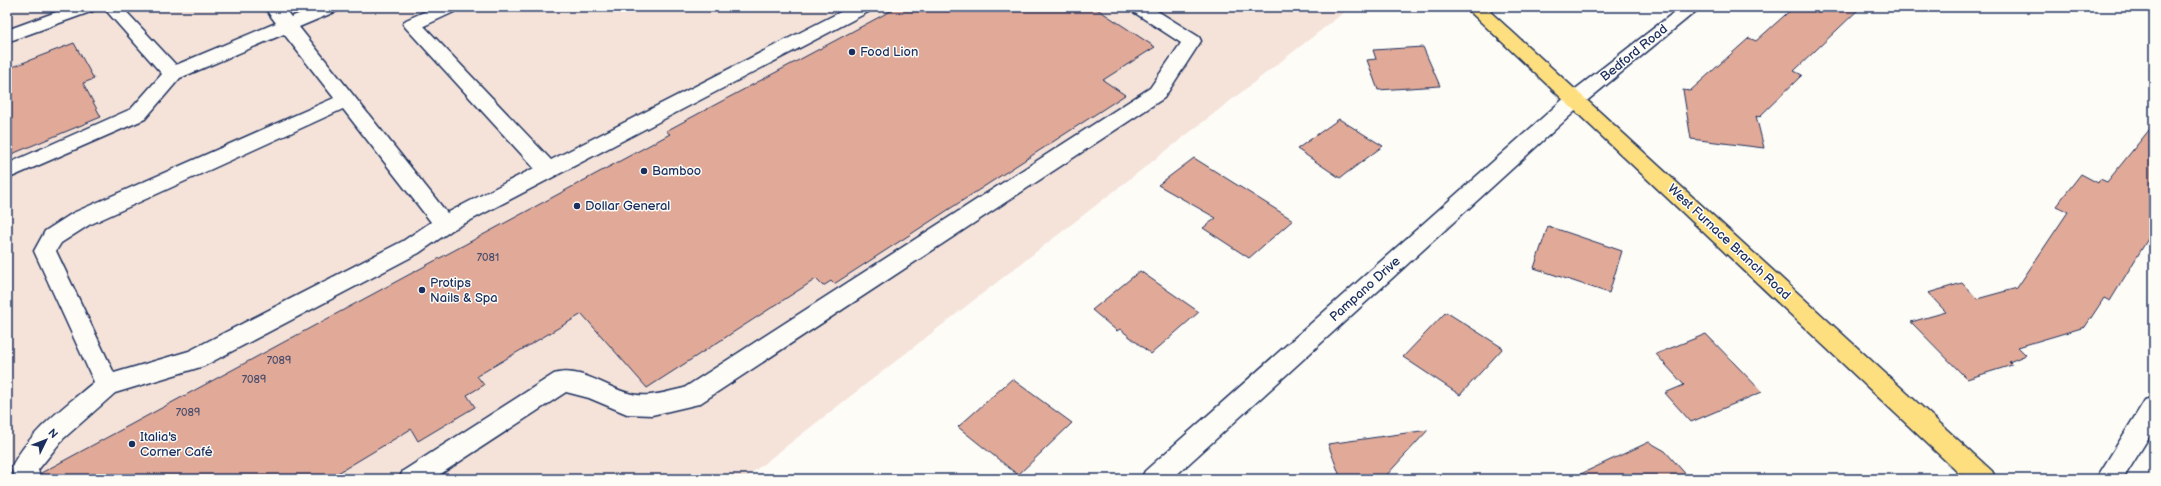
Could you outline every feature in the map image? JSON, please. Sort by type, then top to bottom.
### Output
[{"type":"main road","name":"West Furnace Branch Road","points":[[1474,7],[1983,479]]},
{"type":"street","points":[[7,36],[87,7]]},
{"type":"street","points":[[112,7],[173,74]]},
{"type":"street","points":[[273,7],[444,224]]},
{"type":"street","points":[[7,172],[138,114],[173,74],[331,7]]},
{"type":"street","points":[[450,7],[412,24],[548,170]]},
{"type":"street","points":[[28,479],[24,468],[54,431],[107,385],[196,359],[411,247],[444,224],[864,7]]},
{"type":"street","points":[[412,479],[563,381],[594,389],[627,404],[652,405],[690,397],[1157,93],[1192,41],[1138,7]]},
{"type":"street","name":"Bedford Road","points":[[1576,100],[1692,7]]},
{"type":"street","points":[[107,385],[45,251],[53,237],[81,219],[346,100]]},
{"type":"street","name":"Pampano Drive","points":[[1158,478],[1576,100]]},
{"type":"street","points":[[2109,479],[2154,407]]},
{"type":"shaded area","points":[[7,7],[1351,7],[744,479],[7,479]]},
{"type":"building","points":[[898,7],[1094,7],[1155,47],[1103,80],[1125,95],[834,284],[831,281],[823,286],[816,279],[647,388],[582,314],[477,376],[484,385],[467,395],[475,407],[418,441],[411,429],[328,479],[42,479],[41,473],[670,134],[666,131]]},
{"type":"building","points":[[1794,7],[1861,7],[1794,71],[1802,75],[1759,117],[1756,116],[1764,148],[1691,139],[1683,90],[1690,91],[1749,38],[1756,41]]},
{"type":"building","points":[[74,43],[94,79],[83,83],[101,117],[7,156],[7,69]]},
{"type":"building","points":[[1423,47],[1440,86],[1378,90],[1367,60],[1376,59],[1373,50]]},
{"type":"building","points":[[1339,119],[1383,146],[1340,178],[1297,149]]},
{"type":"building","points":[[2154,124],[2154,229],[2110,301],[2104,298],[2085,327],[2018,347],[2026,355],[2009,362],[2012,365],[1967,379],[1911,322],[1946,312],[1928,293],[1962,283],[1977,299],[2017,288],[2068,212],[2056,206],[2081,174],[2098,183],[2100,179],[2107,182]]},
{"type":"building","points":[[1194,158],[1293,220],[1249,258],[1203,228],[1216,218],[1158,185]]},
{"type":"building","points":[[1548,226],[1622,251],[1609,293],[1534,268]]},
{"type":"building","points":[[1140,271],[1199,312],[1151,354],[1120,329],[1117,331],[1092,310]]},
{"type":"building","points":[[1446,312],[1503,348],[1460,395],[1403,357]]},
{"type":"building","points":[[1706,334],[1762,392],[1691,422],[1665,393],[1684,385],[1656,354]]},
{"type":"building","points":[[1012,379],[1072,423],[1018,475],[958,427]]},
{"type":"building","points":[[1428,430],[1383,479],[1341,479],[1328,444]]},
{"type":"building","points":[[1649,442],[1665,451],[1690,479],[1570,479]]},
{"type":"place","name":"Food Lion","points":[[852,52]]},
{"type":"place","name":"Bamboo","points":[[644,171]]},
{"type":"place","name":"Dollar General","points":[[577,206]]},
{"type":"place","name":"Protips Nails & Spa","points":[[422,290]]},
{"type":"place","name":"Italia's Corner Café","points":[[132,444]]}]
